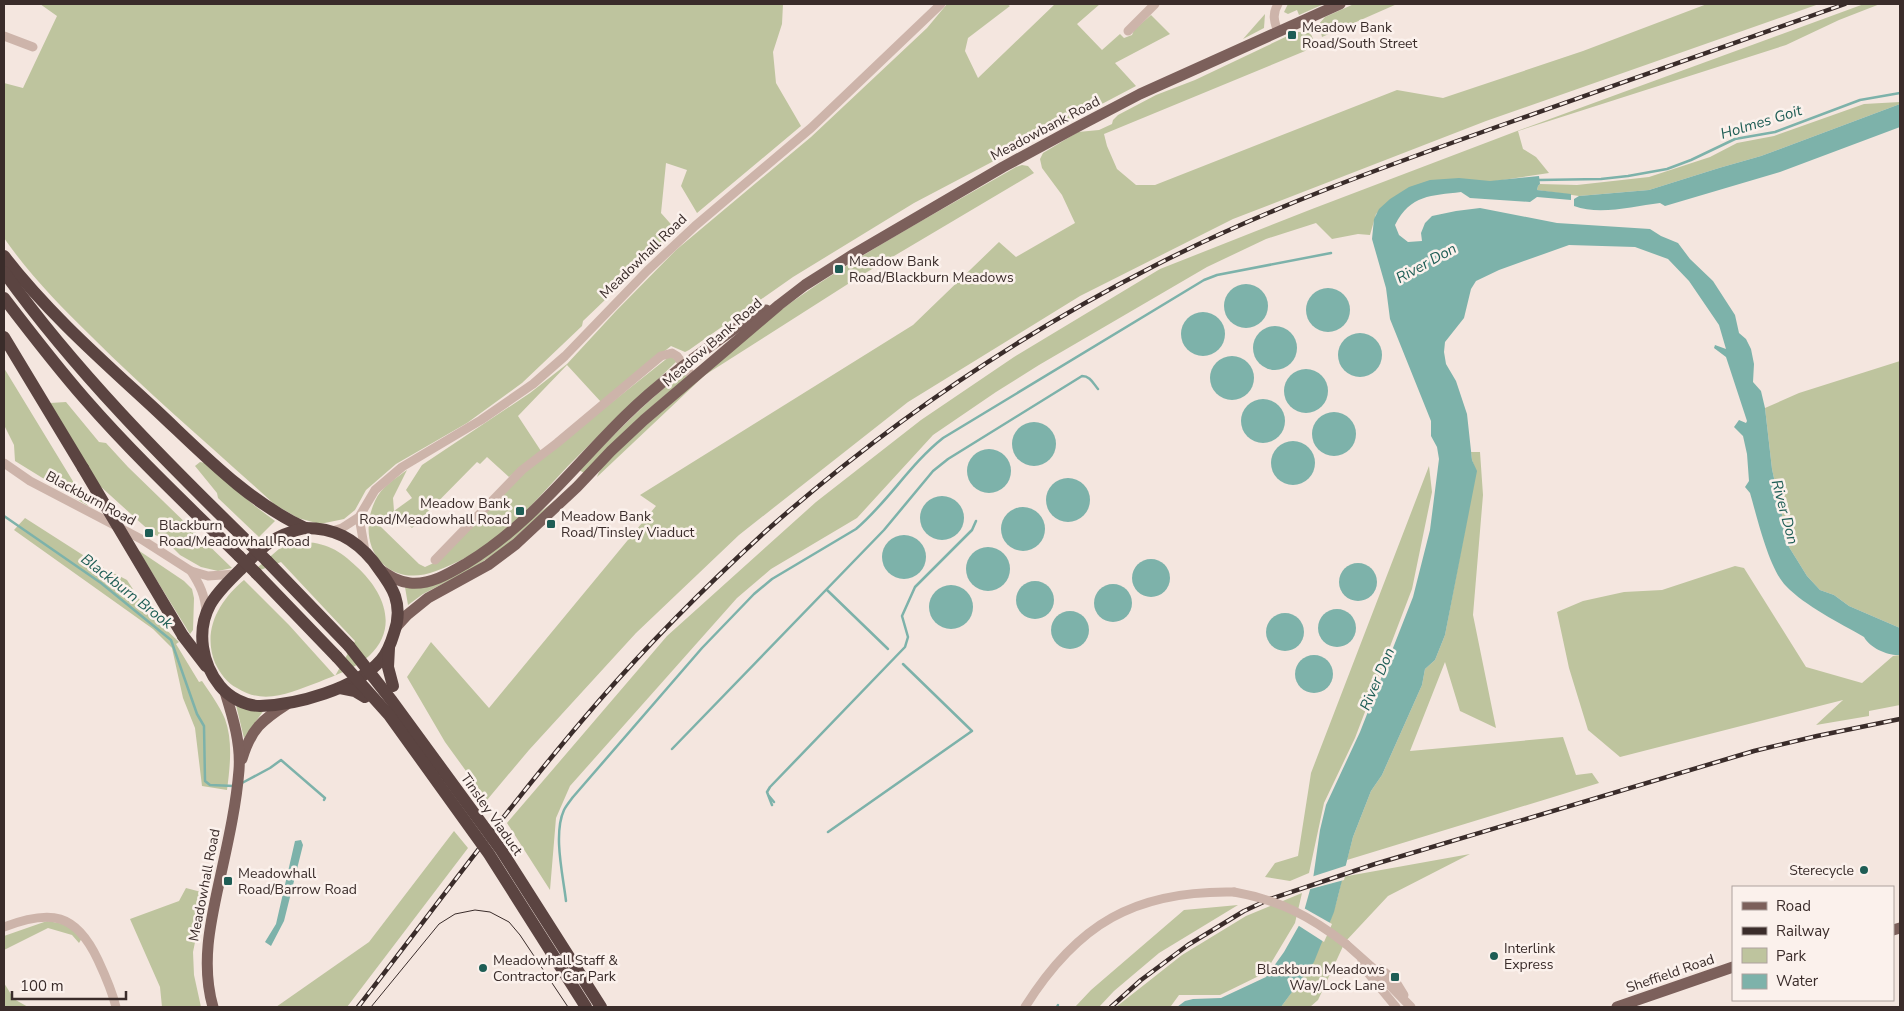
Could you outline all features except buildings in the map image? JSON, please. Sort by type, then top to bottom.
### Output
[{"type":"highway","points":[[4,256],[17,273],[86,346],[230,478],[267,508],[305,528]]},
{"type":"highway","name":"Tinsley Viaduct","points":[[4,272],[58,342],[99,390],[348,646],[392,701],[501,850],[601,1007]]},
{"type":"highway","name":"Tinsley Viaduct","points":[[4,298],[30,333],[86,400],[157,475],[337,657],[389,715],[489,854],[586,1007]]},
{"type":"highway","points":[[4,337],[191,649],[225,692],[244,703],[257,706],[289,703],[314,697],[340,688],[355,680],[380,661],[389,648],[396,627],[398,608],[395,595],[365,551],[344,535],[319,528],[305,528],[287,532],[263,546],[211,603],[202,631],[203,649],[211,672]]},
{"type":"highway","name":"Tinsley Viaduct","points":[[389,648],[388,667],[398,699],[504,847],[606,1007]]},
{"type":"highway","points":[[340,688],[355,691],[366,697],[386,718],[486,856],[582,1007]]},
{"type":"main road","name":"Meadowbank Road","points":[[779,305],[854,254],[1003,166],[1140,94],[1340,4]]},
{"type":"main road","name":"Meadow Bank Road","points":[[379,570],[398,580],[412,583],[431,581],[453,572],[491,549],[516,528],[625,416],[684,366],[751,317],[779,305]]},
{"type":"main road","name":"Meadow Bank Road","points":[[396,627],[423,602],[488,565],[516,544],[578,488],[631,432],[779,305]]},
{"type":"main road","points":[[567,477],[578,488]]},
{"type":"main road","name":"Meadowhall Road","points":[[225,692],[236,726],[239,746],[239,773]]},
{"type":"main road","name":"Meadowhall Road","points":[[214,1007],[208,975],[208,936],[245,748],[260,723],[289,703]]},
{"type":"main road","name":"Sheffield Road","points":[[1617,1007],[1732,967]]},
{"type":"street","name":"Meadowhall Road","points":[[332,531],[342,528],[359,517],[375,490],[385,479],[506,404],[546,373],[565,356],[647,271],[695,226],[811,128],[941,4]]},
{"type":"street","points":[[1128,31],[1155,4]]},
{"type":"street","points":[[1278,4],[1274,11],[1274,17],[1278,32]]},
{"type":"street","points":[[4,36],[33,46]]},
{"type":"street","points":[[435,560],[522,470],[661,356],[672,353],[694,378]]},
{"type":"street","name":"Blackburn Road","points":[[4,463],[30,481],[141,539],[191,571],[208,576],[236,574]]},
{"type":"street","points":[[359,517],[365,551]]},
{"type":"street","name":"Blackburn Road","points":[[191,571],[203,592],[206,614]]},
{"type":"street","points":[[1025,1007],[1044,978],[1068,950],[1096,928],[1122,912],[1150,901],[1177,894],[1205,891],[1234,892],[1270,900],[1314,920],[1346,944],[1373,968],[1409,1005]]},
{"type":"street","points":[[4,927],[24,920],[46,917],[60,919],[72,924],[91,945],[116,1007]]},
{"type":"street","points":[[1361,959],[1368,973],[1396,1007]]},
{"type":"green space","points":[[40,4],[783,4],[782,24],[773,52],[776,83],[801,126],[697,213],[681,186],[687,170],[666,163],[661,213],[677,231],[583,321],[582,326],[522,383],[467,423],[396,464],[366,490],[355,510],[344,519],[320,524],[298,518],[274,504],[159,401],[57,302],[34,277],[4,238],[4,83],[23,88],[57,16]]},
{"type":"green space","points":[[947,4],[1007,4],[1010,6],[968,38],[965,51],[978,78],[1055,4],[1100,4],[1077,24],[1102,50],[1120,34],[1124,38],[1132,35],[1134,30],[1151,15],[1170,34],[1115,63],[1136,86],[914,203],[793,277],[689,350],[685,352],[671,346],[601,402],[567,365],[518,416],[541,451],[509,477],[487,457],[480,464],[477,462],[412,528],[394,512],[380,526],[419,564],[425,567],[438,561],[513,481],[670,356],[677,361],[581,453],[522,515],[501,534],[470,556],[436,571],[418,575],[403,574],[390,569],[379,560],[372,548],[369,534],[370,518],[375,501],[385,487],[407,470],[393,498],[394,511],[412,498],[406,490],[422,465],[530,393],[567,364],[676,250],[811,137],[927,28]]},
{"type":"green space","points":[[1288,4],[1324,4],[1299,15],[1297,10],[1288,14],[1284,12]]},
{"type":"green space","points":[[1354,4],[1397,4],[1322,37],[1319,24],[1325,17]]},
{"type":"green space","points":[[1707,4],[1819,4],[1486,121],[1233,219],[1080,296],[908,402],[739,535],[636,633],[529,750],[487,800],[445,742],[407,677],[431,642],[489,708],[656,506],[640,495],[913,325],[999,242],[1016,257],[1075,223],[1062,195],[1042,168],[1040,159],[1043,153],[1078,132],[1099,130],[1112,124],[1118,115],[1156,95],[1195,80],[1296,32],[1310,32],[1314,41],[1305,51],[1104,134],[1117,169],[1136,185],[1155,185],[1397,90],[1443,98],[1583,51]]},
{"type":"green space","points":[[1864,4],[1880,4],[1839,20],[1786,45],[1518,131],[1523,149],[1536,157],[1549,173],[1396,196],[1376,214],[1370,235],[1358,234],[1332,239],[1316,223],[1266,239],[1207,267],[1039,365],[933,435],[857,518],[771,569],[737,598],[570,786],[556,818],[550,890],[507,823],[667,636],[816,502],[921,420],[1014,357],[1160,269],[1517,131]]},
{"type":"green space","points":[[1265,14],[1264,28],[1243,39]]},
{"type":"green space","points":[[1900,102],[1900,104],[1761,156],[1649,190],[1579,196],[1537,190],[1540,184],[1577,185],[1649,177],[1710,157],[1737,143],[1774,136],[1864,104]]},
{"type":"green space","points":[[1022,165],[1028,166],[1034,173],[862,275],[705,375],[597,477],[608,460],[627,440],[770,318],[860,257]]},
{"type":"green space","points":[[1900,361],[1900,628],[1849,606],[1834,595],[1820,590],[1807,576],[1789,547],[1772,469],[1765,408],[1799,393]]},
{"type":"green space","points":[[4,368],[88,506],[15,461],[14,445],[4,425]]},
{"type":"green space","points":[[684,372],[687,376],[685,379],[632,424],[584,473],[579,470],[643,407]]},
{"type":"green space","points":[[66,402],[99,442],[106,443],[128,467],[232,568],[218,571],[201,567],[180,555],[164,539],[153,534],[100,486],[50,403]]},
{"type":"green space","points":[[1471,452],[1480,452],[1483,495],[1473,615],[1496,728],[1460,711],[1445,662],[1410,751],[1563,737],[1576,775],[1592,773],[1599,783],[1347,860],[1353,837],[1371,791],[1382,775],[1422,685],[1425,669],[1435,660],[1445,635],[1476,471]]},
{"type":"green space","points":[[200,462],[205,463],[275,521],[259,537],[218,498],[217,493],[195,466]]},
{"type":"green space","points":[[1429,466],[1432,492],[1412,589],[1355,738],[1324,803],[1309,873],[1290,881],[1265,877],[1275,863],[1298,856],[1311,773]]},
{"type":"green space","points":[[570,489],[502,549],[473,568],[423,594],[408,605],[405,587],[423,587],[535,516]]},
{"type":"green space","points":[[25,518],[100,566],[127,580],[143,605],[179,642],[176,644],[199,682],[202,681],[214,699],[228,727],[230,763],[227,790],[202,786],[195,728],[183,698],[172,648],[153,629],[14,530]]},
{"type":"green space","points":[[297,542],[323,545],[344,555],[374,587],[384,610],[386,621],[384,633],[378,645],[364,660],[352,668],[335,675],[355,641],[281,562],[250,574],[279,549]]},
{"type":"green space","points":[[138,550],[184,581],[192,589],[194,598],[193,630],[190,634]]},
{"type":"green space","points":[[1735,566],[1744,568],[1806,667],[1862,683],[1893,656],[1900,655],[1900,705],[1869,711],[1869,716],[1816,725],[1843,700],[1620,757],[1588,730],[1569,668],[1557,612],[1583,601],[1624,592],[1662,590]]},
{"type":"green space","points":[[244,580],[289,625],[335,676],[288,693],[268,697],[247,693],[233,686],[219,670],[211,651],[212,628],[220,607]]},
{"type":"green space","points":[[236,705],[264,710],[244,738]]},
{"type":"green space","points":[[454,831],[468,848],[347,1007],[276,1007],[369,942]]},
{"type":"green space","points":[[1470,854],[1388,896],[1345,942],[1318,1000],[1310,1007],[1281,1007],[1311,962],[1327,929],[1342,877]]},
{"type":"green space","points":[[186,888],[205,893],[193,952],[194,975],[201,1007],[162,1007],[160,987],[130,919],[179,901]]},
{"type":"green space","points":[[1302,893],[1295,923],[1265,973],[1220,995],[1179,995],[1171,1006],[1116,1007],[1182,955],[1246,916]]},
{"type":"green space","points":[[1238,905],[1159,953],[1114,991],[1099,1007],[1075,1007],[1091,990],[1184,910]]},
{"type":"green space","points":[[47,921],[65,924],[82,938],[79,943],[72,935],[48,928],[4,950],[4,936]]},
{"type":"green space","points":[[4,983],[14,999],[28,1007],[4,1007]]},
{"type":"water","points":[[1900,104],[1900,127],[1780,172],[1665,206],[1660,203],[1628,208],[1595,210],[1574,206],[1574,199],[1579,196],[1649,190],[1761,156]]},
{"type":"water","name":"River Don","points":[[1539,176],[1540,184],[1537,190],[1571,194],[1571,200],[1537,197],[1530,202],[1470,198],[1461,192],[1440,194],[1415,202],[1401,215],[1395,225],[1399,235],[1408,242],[1422,241],[1421,233],[1425,223],[1432,216],[1480,208],[1557,223],[1650,229],[1678,243],[1690,259],[1713,281],[1735,315],[1739,333],[1746,339],[1751,349],[1754,364],[1753,382],[1761,391],[1765,408],[1772,469],[1789,547],[1807,576],[1820,590],[1834,595],[1849,606],[1900,628],[1900,655],[1890,654],[1875,648],[1864,637],[1823,614],[1786,586],[1774,568],[1764,542],[1750,493],[1745,487],[1749,481],[1747,454],[1743,436],[1734,427],[1739,420],[1746,423],[1747,421],[1726,357],[1714,348],[1715,345],[1726,349],[1719,325],[1689,281],[1668,259],[1635,247],[1569,245],[1499,270],[1476,281],[1471,289],[1464,318],[1445,342],[1444,352],[1446,364],[1456,381],[1467,414],[1472,460],[1477,471],[1445,635],[1435,660],[1425,669],[1422,685],[1382,775],[1371,791],[1353,837],[1334,912],[1314,962],[1281,1007],[1177,1007],[1185,1001],[1193,999],[1221,998],[1266,977],[1284,952],[1301,922],[1313,879],[1320,830],[1326,805],[1360,732],[1413,597],[1430,530],[1439,459],[1437,447],[1431,436],[1431,421],[1390,319],[1386,288],[1372,239],[1374,219],[1379,209],[1390,199],[1409,187],[1430,180],[1459,178],[1490,181]]},
{"type":"water","points":[[1242,284],[1250,284],[1262,290],[1268,306],[1262,322],[1250,328],[1242,328],[1230,322],[1224,310],[1224,302],[1230,290]]},
{"type":"water","points":[[1324,288],[1332,288],[1344,294],[1350,310],[1344,326],[1332,332],[1324,332],[1312,326],[1306,314],[1306,306],[1312,294]]},
{"type":"water","points":[[1199,312],[1207,312],[1219,318],[1225,334],[1219,350],[1207,356],[1199,356],[1187,350],[1181,338],[1181,330],[1187,318]]},
{"type":"water","points":[[1271,326],[1279,326],[1291,332],[1297,348],[1291,364],[1279,370],[1271,370],[1259,364],[1253,352],[1253,344],[1259,332]]},
{"type":"water","points":[[1356,333],[1364,333],[1376,339],[1382,355],[1376,371],[1364,377],[1356,377],[1344,371],[1338,359],[1338,351],[1344,339]]},
{"type":"water","points":[[1228,356],[1236,356],[1248,362],[1254,378],[1248,394],[1236,400],[1228,400],[1216,394],[1210,382],[1210,374],[1216,362]]},
{"type":"water","points":[[1302,369],[1310,369],[1322,375],[1328,391],[1322,407],[1310,413],[1302,413],[1290,407],[1284,395],[1284,387],[1290,375]]},
{"type":"water","points":[[1259,399],[1267,399],[1279,405],[1285,421],[1279,437],[1267,443],[1259,443],[1247,437],[1241,425],[1241,417],[1247,405]]},
{"type":"water","points":[[1330,412],[1338,412],[1350,418],[1356,434],[1350,450],[1338,456],[1330,456],[1318,450],[1312,438],[1312,430],[1318,418]]},
{"type":"water","points":[[1030,422],[1038,422],[1050,428],[1056,444],[1050,460],[1038,466],[1030,466],[1018,460],[1012,448],[1012,440],[1018,428]]},
{"type":"water","points":[[1289,441],[1297,441],[1309,447],[1315,463],[1309,479],[1297,485],[1289,485],[1277,479],[1271,467],[1271,459],[1277,447]]},
{"type":"water","points":[[985,449],[993,449],[1005,455],[1011,471],[1005,487],[993,493],[985,493],[973,487],[967,475],[967,467],[973,455]]},
{"type":"water","points":[[1064,478],[1072,478],[1084,484],[1090,500],[1084,516],[1072,522],[1064,522],[1052,516],[1046,504],[1046,496],[1052,484]]},
{"type":"water","points":[[938,496],[946,496],[958,502],[964,518],[958,534],[946,540],[938,540],[926,534],[920,522],[920,514],[926,502]]},
{"type":"water","points":[[1019,507],[1027,507],[1039,513],[1045,529],[1039,545],[1027,551],[1019,551],[1007,545],[1001,533],[1001,525],[1007,513]]},
{"type":"water","points":[[900,535],[908,535],[920,541],[926,557],[920,573],[908,579],[900,579],[888,573],[882,561],[882,553],[888,541]]},
{"type":"water","points":[[984,547],[992,547],[1004,553],[1010,569],[1004,585],[992,591],[984,591],[972,585],[966,573],[966,565],[972,553]]},
{"type":"water","points":[[1151,559],[1164,565],[1170,578],[1164,591],[1151,597],[1138,591],[1132,578],[1138,565]]},
{"type":"water","points":[[1358,563],[1371,569],[1377,582],[1371,595],[1358,601],[1345,595],[1339,582],[1345,569]]},
{"type":"water","points":[[1035,581],[1048,587],[1054,600],[1048,613],[1035,619],[1022,613],[1016,600],[1022,587]]},
{"type":"water","points":[[1113,584],[1126,590],[1132,603],[1126,616],[1113,622],[1100,616],[1094,603],[1100,590]]},
{"type":"water","points":[[947,585],[955,585],[967,591],[973,607],[967,623],[955,629],[947,629],[935,623],[929,611],[929,603],[935,591]]},
{"type":"water","points":[[1337,609],[1350,615],[1356,628],[1350,641],[1337,647],[1324,641],[1318,628],[1324,615]]},
{"type":"water","points":[[1070,611],[1083,617],[1089,630],[1083,643],[1070,649],[1057,643],[1051,630],[1057,617]]},
{"type":"water","points":[[1285,613],[1298,619],[1304,632],[1298,645],[1285,651],[1272,645],[1266,632],[1272,619]]},
{"type":"water","points":[[1314,655],[1327,661],[1333,674],[1327,687],[1314,693],[1301,687],[1295,674],[1301,661]]},
{"type":"water","points":[[301,840],[303,845],[284,921],[271,946],[265,942],[276,924],[295,841]]},
{"type":"pier","points":[[1348,865],[1344,880],[1307,890],[1311,877]]},
{"type":"pier","points":[[1302,907],[1332,924],[1324,942],[1296,924]]},
{"type":"waterway","name":"Holmes Goit","points":[[1539,180],[1601,179],[1667,169],[1735,139],[1775,132],[1860,100],[1900,93]]},
{"type":"waterway","points":[[566,901],[559,842],[559,831],[565,808],[702,648],[754,594],[772,579],[856,529],[920,459],[943,438],[1204,280],[1217,275],[1331,253]]},
{"type":"waterway","points":[[672,749],[884,530],[933,471],[948,459],[1082,376],[1089,379],[1098,389]]},
{"type":"waterway","name":"Blackburn Brook","points":[[4,516],[101,583],[171,640],[197,714],[204,726],[205,781],[210,785],[234,786]]},
{"type":"waterway","points":[[772,805],[767,792],[770,787],[905,647],[908,637],[902,616],[915,587],[972,530],[976,521]]},
{"type":"waterway","points":[[827,590],[888,649]]},
{"type":"waterway","points":[[828,832],[972,731],[903,664]]},
{"type":"waterway","name":"Blackburn Brook","points":[[242,783],[281,760],[325,798],[324,800]]},
{"type":"waterway","points":[[769,796],[774,802]]},
{"type":"tram line","points":[[371,1007],[439,924],[455,914],[475,910],[490,912],[509,922],[520,935],[568,1007]]},
{"type":"railway","points":[[358,1007],[536,777],[598,702],[658,636],[766,531],[856,456],[952,386],[1051,323],[1102,294],[1154,266],[1240,225],[1327,189],[1416,156],[1845,4]]},
{"type":"railway","points":[[1111,1007],[1141,980],[1188,945],[1244,911],[1270,899],[1375,864],[1754,751],[1900,719]]},
{"type":"place","name":"Meadow Bank Road/South Street","points":[[1292,35]]},
{"type":"place","name":"Meadow Bank Road/Blackburn Meadows","points":[[839,269]]},
{"type":"place","name":"Meadow Bank Road/Meadowhall Road","points":[[520,511]]},
{"type":"place","name":"Meadow Bank Road/Tinsley Viaduct","points":[[551,524]]},
{"type":"place","name":"Blackburn Road/Meadowhall Road","points":[[149,533]]},
{"type":"place","name":"Sterecycle","points":[[1864,870]]},
{"type":"place","name":"Meadowhall Road/Barrow Road","points":[[228,881]]},
{"type":"place","name":"Interlink Express","points":[[1494,956]]},
{"type":"place","name":"Meadowhall Staff & Contractor Car Park","points":[[483,968]]},
{"type":"place","name":"Blackburn Meadows Way/Lock Lane","points":[[1395,977]]}]
